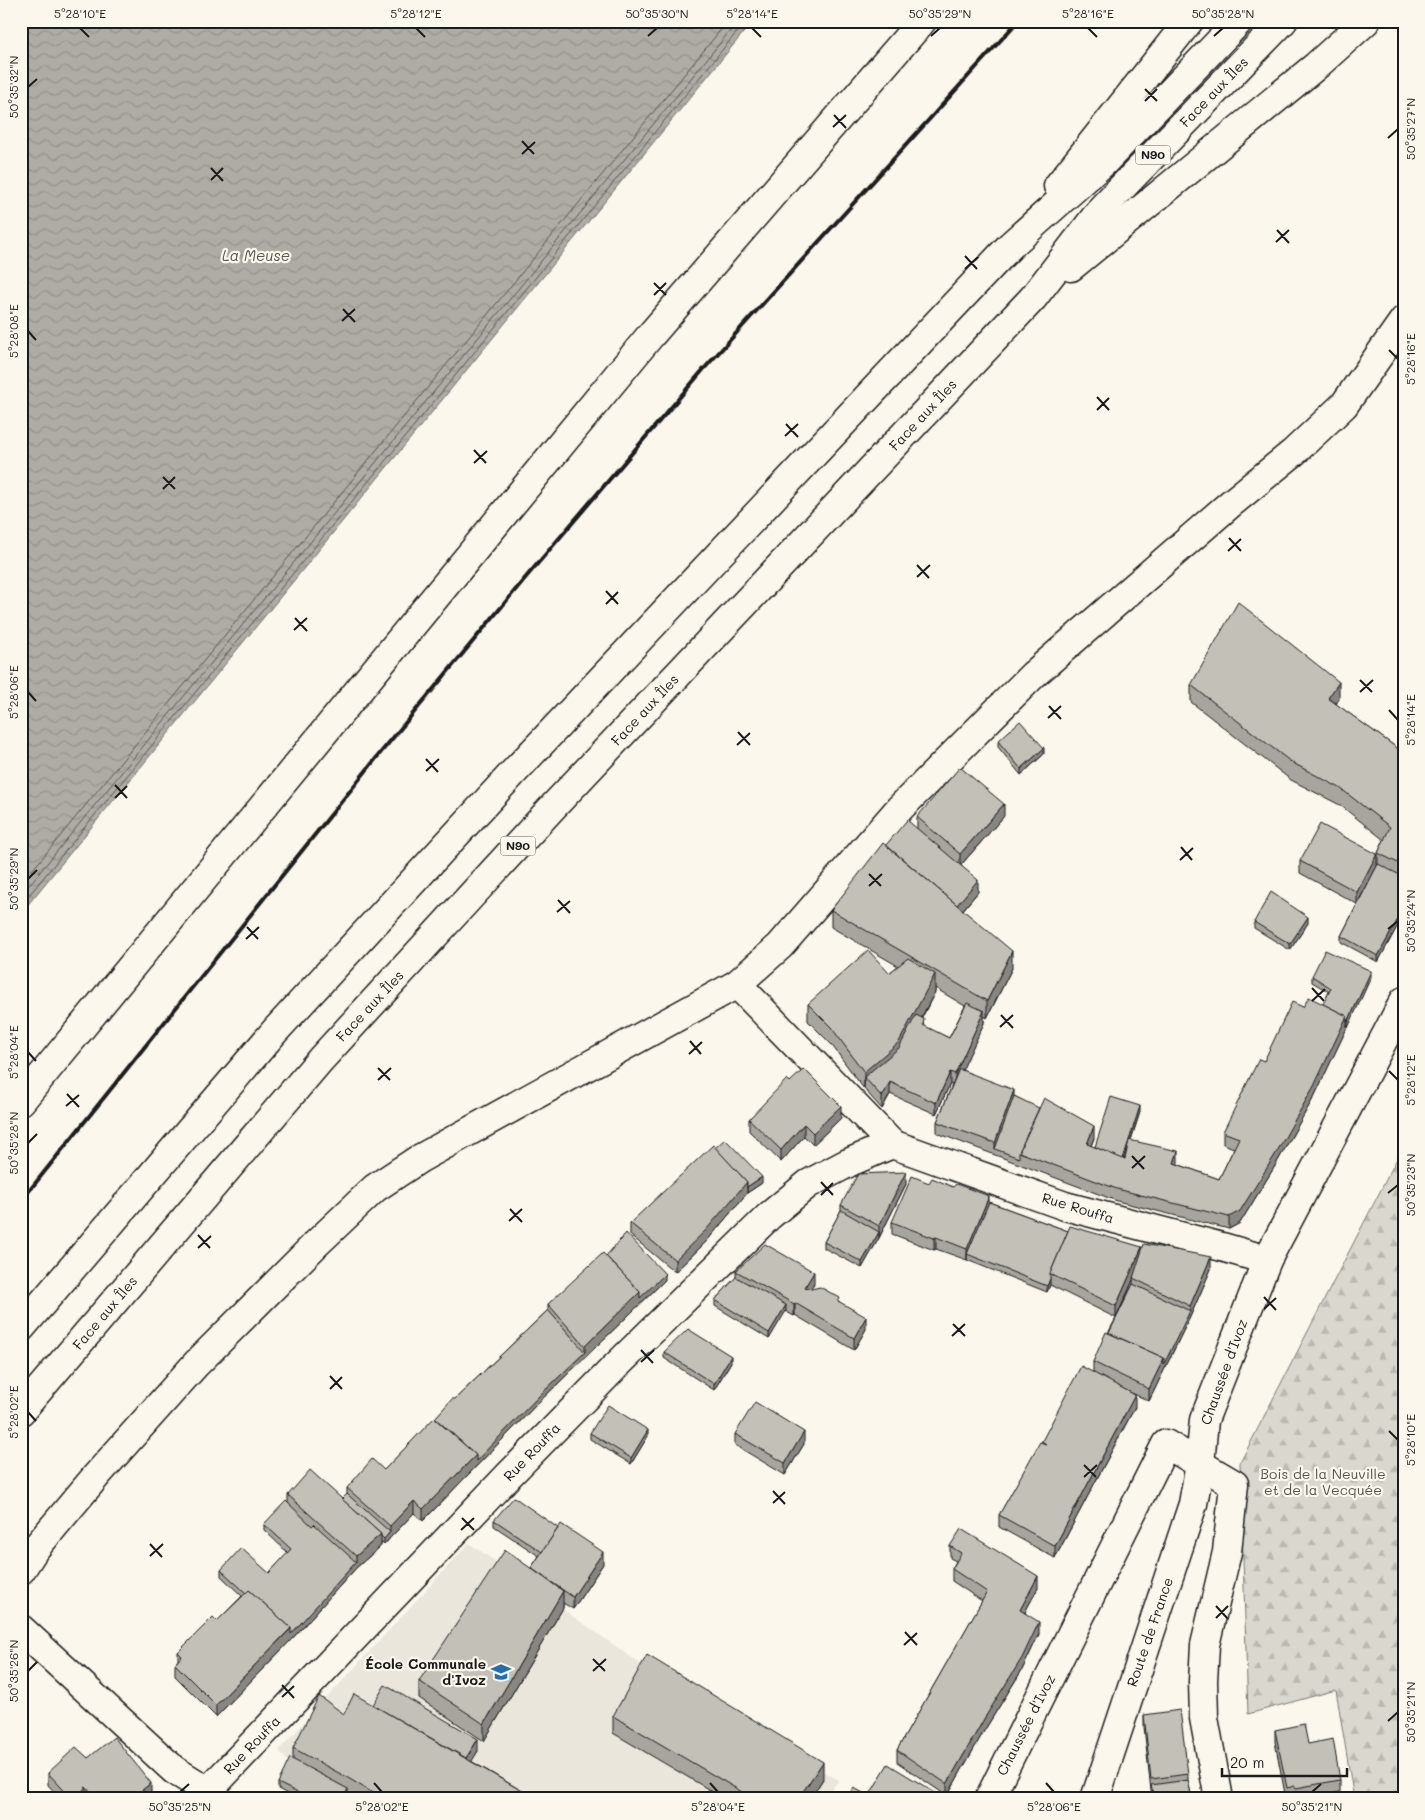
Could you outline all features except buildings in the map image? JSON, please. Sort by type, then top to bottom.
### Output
[{"type":"main road","points":[[21,1101],[650,336],[922,21]]},
{"type":"main road","points":[[1011,245],[1189,21]]},
{"type":"main road","name":"N90","points":[[21,1328],[275,1032],[518,767],[1011,245],[1104,162],[1239,21]]},
{"type":"main road","name":"Face aux Îles","points":[[21,1411],[321,1059],[557,803],[1034,298],[1103,208],[1283,21]]},
{"type":"main road","points":[[1034,298],[1316,66],[1366,21]]},
{"type":"main road","points":[[21,1570],[34,1550],[97,1475],[196,1364],[374,1188],[418,1159],[738,984],[780,946],[900,808],[1033,675],[1294,452],[1344,405],[1404,320]]},
{"type":"main road","name":"Rue Rouffa","points":[[738,984],[892,1144],[1065,1206],[1266,1260]]},
{"type":"main road","name":"Chaussée d'Ivoz","points":[[988,1799],[1166,1444],[1200,1464],[1204,1420],[1266,1260],[1404,1001]]},
{"type":"main road","name":"Rue Rouffa","points":[[206,1796],[509,1475],[614,1368],[770,1216],[808,1184],[848,1163],[892,1144]]},
{"type":"main road","points":[[1200,1464],[1234,1484],[1227,1552],[1205,1645],[1203,1681],[1204,1718],[1219,1799]]},
{"type":"main road","name":"Route de France","points":[[1096,1799],[1193,1504],[1200,1464]]},
{"type":"main road","points":[[21,1629],[174,1770],[206,1796]]},
{"type":"shaded area","name":"École Communale d'Ivoz","points":[[469,1543],[689,1698],[839,1780],[825,1799],[354,1799],[290,1764],[279,1750]]},
{"type":"green space","name":"Bois de la Neuville et de la Vecquée","points":[[1404,1145],[1404,1799],[1354,1799],[1336,1690],[1248,1714],[1240,1463]]},
{"type":"water","name":"La Meuse","points":[[21,21],[753,21],[21,913]]},
{"type":"railway","points":[[21,1201],[382,751],[527,576],[703,370],[1018,21]]},
{"type":"place","name":"École Communale d'Ivoz","points":[[501,1672]]}]
